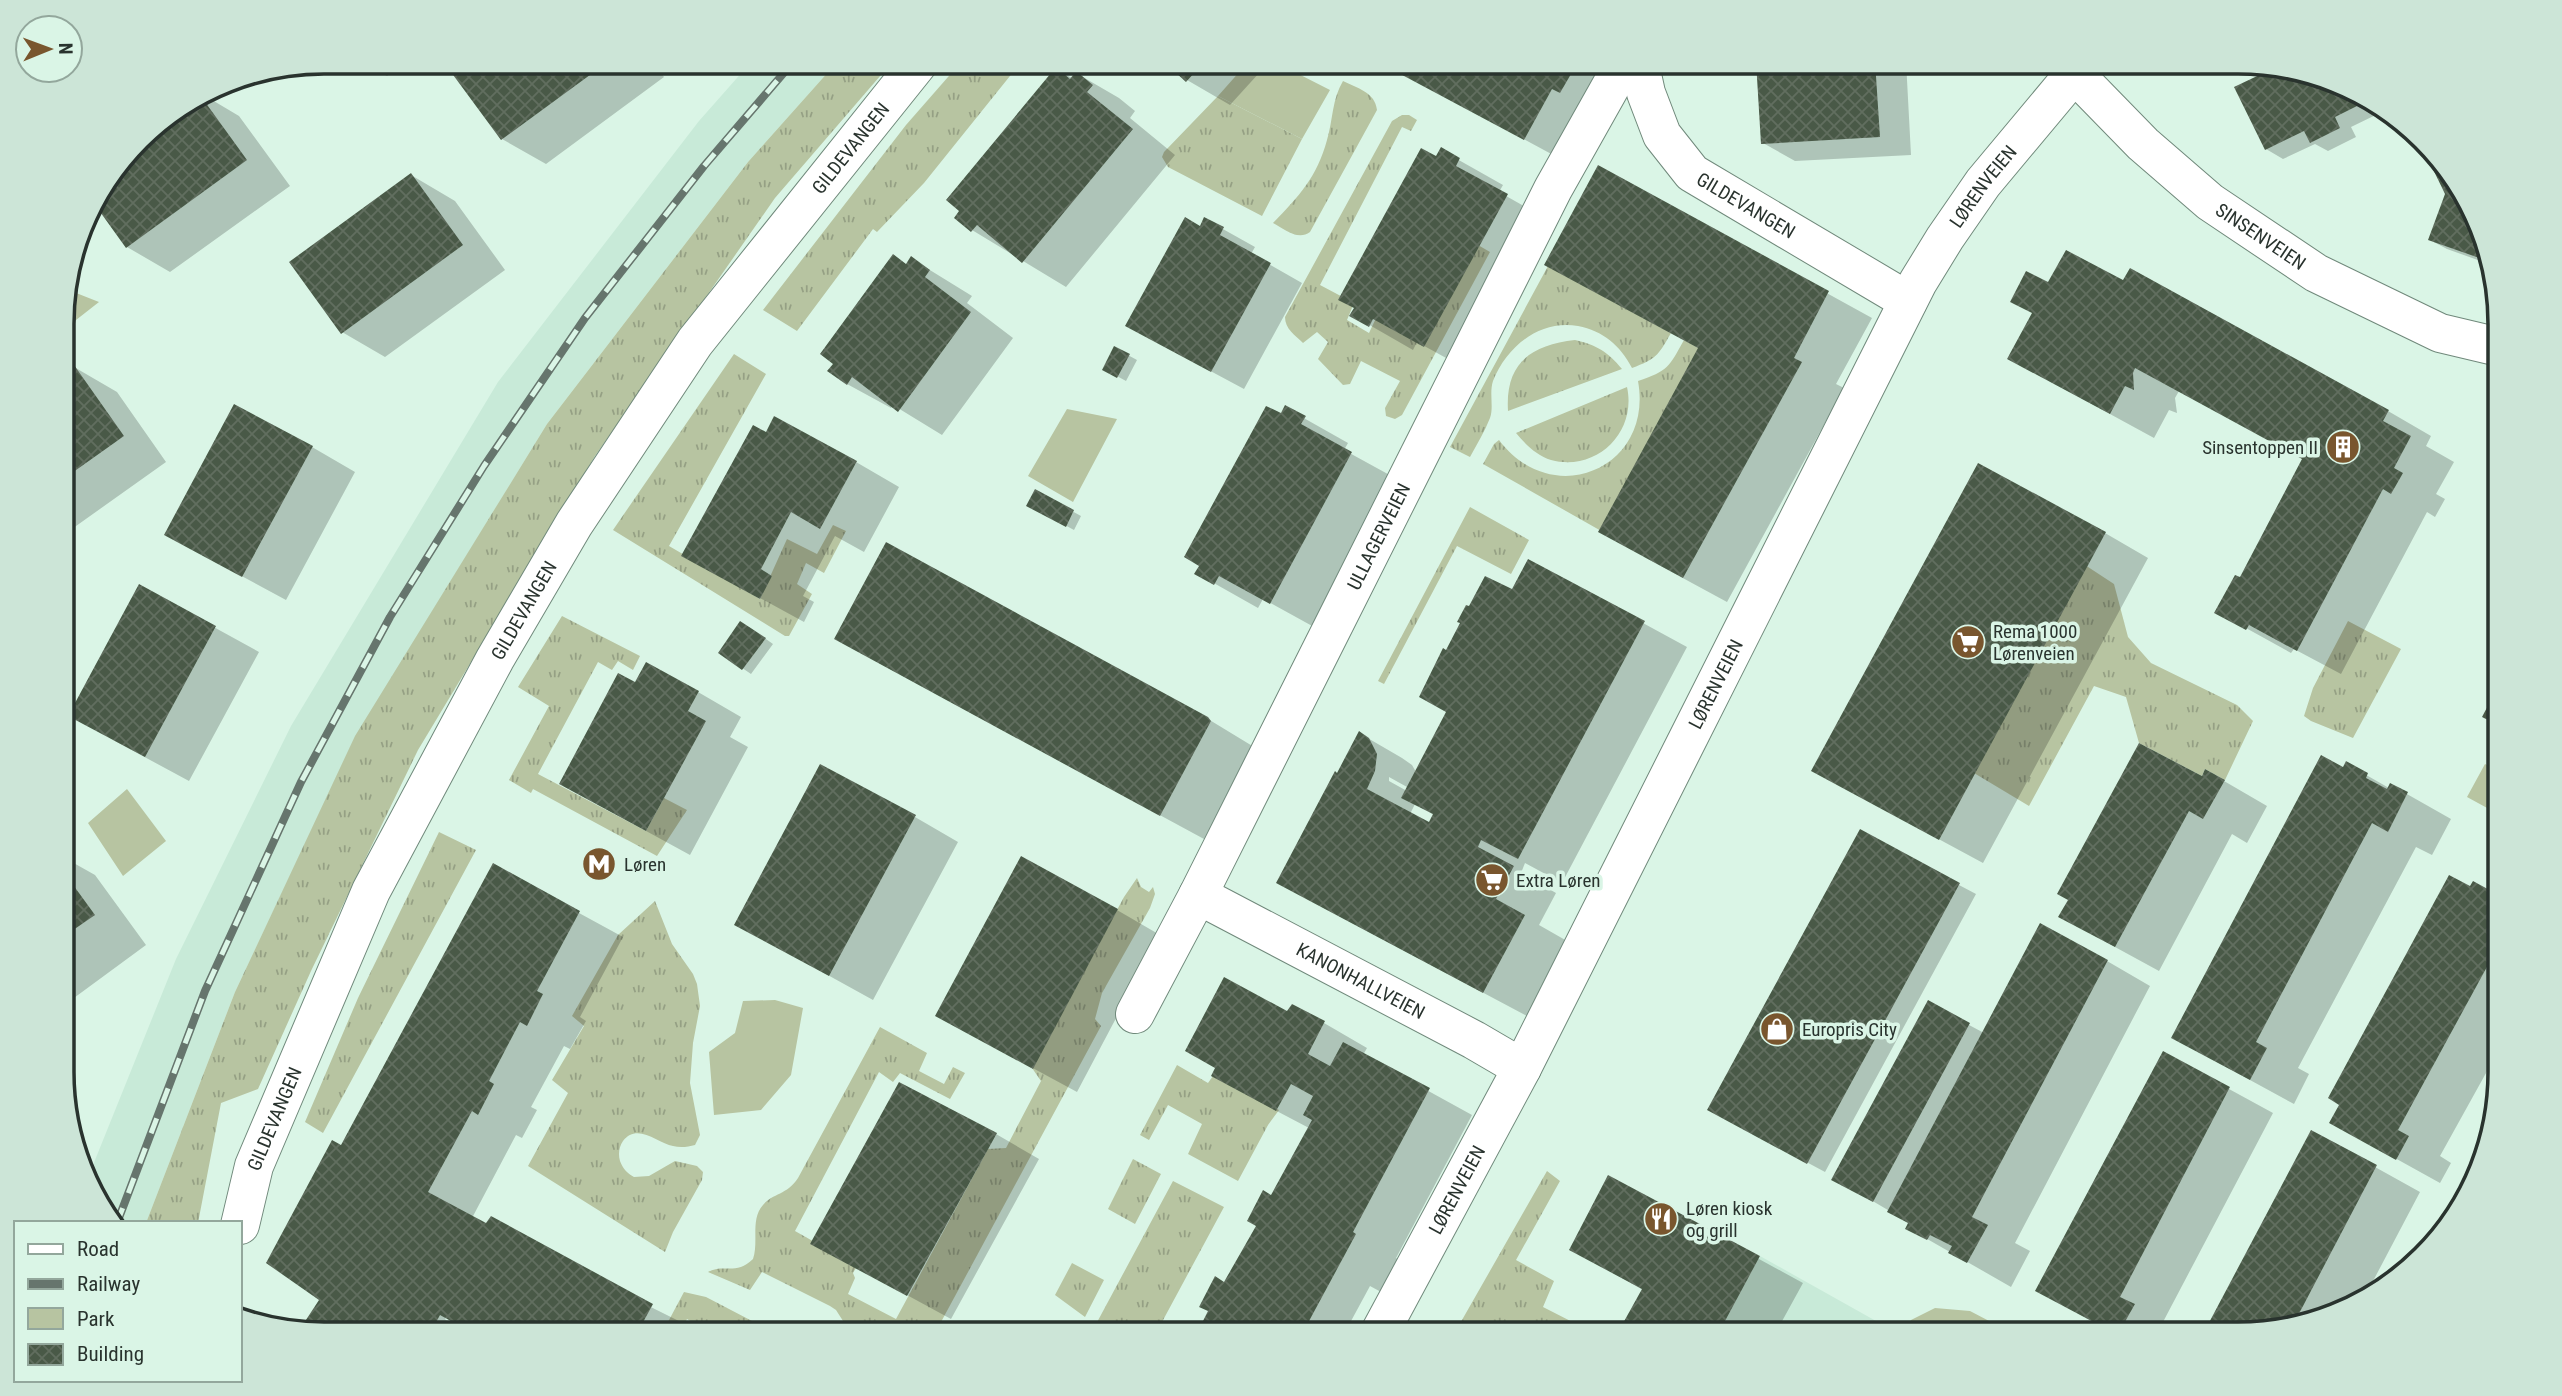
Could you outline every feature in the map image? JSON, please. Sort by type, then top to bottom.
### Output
[{"type":"street","name":"GILDEVANGEN","points":[[241,1221],[254,1166],[371,891],[502,648],[574,524],[695,342],[909,74]]},
{"type":"street","name":"ULLAGERVEIEN","points":[[1135,1014],[1198,895],[1553,189],[1618,74]]},
{"type":"street","name":"GILDEVANGEN","points":[[1642,74],[1662,135],[1692,173],[1908,301]]},
{"type":"street","name":"LØRENVEIEN","points":[[1385,1322],[1522,1068],[1908,301],[1945,237],[1977,191],[2069,74]]},
{"type":"street","name":"SINSENVEIEN","points":[[2082,74],[2143,144],[2210,202],[2316,273],[2441,333],[2488,344]]},
{"type":"street","name":"KANONHALLVEIEN","points":[[1198,895],[1522,1068]]},
{"type":"shaded area","points":[[741,74],[826,74],[748,162],[547,424],[356,736],[235,992],[147,1221],[122,1221],[107,1198],[92,1167],[176,959],[291,726],[498,382],[699,121]]},
{"type":"shaded area","points":[[1760,1256],[1876,1321],[1875,1322],[1724,1322]]},
{"type":"green space","points":[[826,74],[882,74],[775,198],[595,456],[418,750],[311,971],[258,1089],[221,1103],[198,1221],[147,1221],[235,992],[355,736],[547,424],[748,162]]},
{"type":"green space","points":[[951,74],[1012,74],[924,183],[877,232],[873,229],[797,331],[763,310],[906,125]]},
{"type":"green space","points":[[1237,74],[1299,74],[1330,90],[1302,139],[1218,96]]},
{"type":"green space","points":[[1343,81],[1369,95],[1377,110],[1310,232],[1296,235],[1273,223],[1299,195],[1318,165]]},
{"type":"green space","points":[[1218,96],[1302,139],[1262,216],[1168,167],[1162,157]]},
{"type":"green space","points":[[1402,115],[1409,115],[1417,120],[1411,131],[1402,127],[1320,285],[1354,303],[1347,320],[1369,333],[1377,316],[1478,245],[1490,252],[1402,415],[1395,419],[1386,416],[1385,408],[1400,381],[1361,361],[1350,384],[1343,385],[1318,359],[1328,342],[1317,332],[1303,343],[1289,328],[1285,317],[1392,121]]},
{"type":"green space","points":[[1548,266],[1671,333],[1656,356],[1632,368],[1610,340],[1587,328],[1564,325],[1551,327],[1526,338],[1506,357],[1493,381],[1490,418],[1470,457],[1450,447]]},
{"type":"green space","points":[[76,293],[99,302],[74,322]]},
{"type":"green space","points":[[1575,340],[1602,350],[1622,369],[1508,411],[1511,380],[1524,359],[1546,346]]},
{"type":"green space","points":[[1684,340],[1702,350],[1603,532],[1483,464],[1499,440],[1521,461],[1545,473],[1570,476],[1594,470],[1615,457],[1630,437],[1639,412],[1638,381],[1667,367]]},
{"type":"green space","points":[[734,354],[766,374],[669,546],[760,599],[787,539],[817,554],[833,525],[846,531],[824,573],[806,563],[797,584],[812,594],[789,636],[613,530]]},
{"type":"green space","points":[[1627,387],[1626,419],[1619,433],[1610,445],[1584,460],[1551,460],[1541,456],[1516,433]]},
{"type":"green space","points":[[1067,409],[1117,419],[1073,502],[1028,476]]},
{"type":"green space","points":[[1470,507],[1529,540],[1511,574],[1457,546],[1384,684],[1378,681]]},
{"type":"green space","points":[[2085,565],[2114,584],[2128,637],[2151,663],[2237,705],[2253,721],[2225,780],[2205,769],[2202,776],[2139,743],[2126,697],[2094,686],[2029,806],[1974,773]]},
{"type":"green space","points":[[562,616],[640,656],[633,670],[618,661],[612,670],[598,662],[538,774],[646,831],[664,798],[687,810],[657,856],[533,789],[531,793],[509,780],[549,706],[518,687]]},
{"type":"green space","points":[[2348,621],[2401,649],[2353,738],[2304,716],[2313,688]]},
{"type":"green space","points":[[2485,764],[2488,766],[2488,808],[2467,797]]},
{"type":"green space","points":[[127,789],[166,841],[123,876],[88,823]]},
{"type":"green space","points":[[439,832],[476,850],[323,1133],[305,1122],[358,998]]},
{"type":"green space","points":[[1137,878],[1141,887],[1149,892],[1153,887],[1155,894],[1150,908],[1102,993],[1095,1019],[1101,1026],[941,1322],[844,1322],[830,1306],[762,1272],[750,1290],[708,1272],[741,1267],[753,1259],[759,1211],[767,1201],[789,1188],[798,1178],[880,1027],[927,1053],[919,1071],[944,1084],[953,1067],[965,1073],[950,1099],[900,1073],[893,1082],[879,1072],[795,1231],[857,1266],[848,1294],[896,1319],[988,1149],[1006,1148],[1041,1081],[1032,1068],[1124,897]]},
{"type":"green space","points":[[655,901],[672,944],[697,984],[700,1006],[693,1043],[690,1083],[700,1135],[695,1145],[676,1147],[648,1135],[635,1133],[623,1141],[619,1156],[624,1169],[634,1177],[649,1176],[675,1161],[697,1166],[703,1172],[702,1180],[665,1252],[528,1166],[568,1093],[552,1080],[584,1026],[572,1016],[618,935]]},
{"type":"green space","points":[[775,1000],[803,1008],[791,1075],[761,1110],[714,1115],[709,1052],[735,1033],[743,1001]]},
{"type":"green space","points":[[1177,1065],[1208,1083],[1213,1076],[1279,1110],[1238,1181],[1188,1154],[1202,1124],[1168,1105],[1149,1140],[1140,1135]]},
{"type":"green space","points":[[1133,1159],[1161,1174],[1135,1224],[1108,1209]]},
{"type":"green space","points":[[1547,1171],[1560,1181],[1516,1260],[1554,1281],[1543,1307],[1572,1322],[1461,1322]]},
{"type":"green space","points":[[1173,1181],[1224,1207],[1162,1322],[1097,1322]]},
{"type":"green space","points":[[1072,1263],[1104,1280],[1085,1317],[1055,1295]]},
{"type":"green space","points":[[684,1292],[706,1297],[754,1322],[692,1322],[687,1319],[686,1322],[668,1322]]},
{"type":"green space","points":[[1935,1308],[1970,1311],[1991,1322],[1910,1322]]},
{"type":"building","points":[[452,74],[591,74],[501,140]]},
{"type":"building","points":[[1050,74],[1064,74],[1070,79],[1074,74],[1080,74],[1093,85],[1087,92],[1133,129],[1022,263],[977,225],[971,232],[954,218],[959,211],[946,200]]},
{"type":"building","points":[[1177,74],[1193,74],[1186,82]]},
{"type":"building","points":[[1400,74],[1571,74],[1560,93],[1552,89],[1524,140]]},
{"type":"building","points":[[1757,74],[1876,74],[1880,137],[1761,144]]},
{"type":"building","points":[[2260,75],[2287,78],[2319,87],[2360,105],[2335,117],[2340,128],[2310,143],[2304,131],[2265,150],[2234,87]]},
{"type":"building","points":[[206,103],[247,160],[126,248],[100,211],[107,198],[125,171],[159,135]]},
{"type":"building","points":[[1441,147],[1460,158],[1456,166],[1508,194],[1424,347],[1373,319],[1369,327],[1349,316],[1354,308],[1338,300],[1421,148],[1436,156]]},
{"type":"building","points":[[2430,162],[2463,213],[2480,258],[2428,240],[2445,194]]},
{"type":"building","points":[[1598,165],[1829,291],[1794,358],[1802,362],[1683,578],[1598,532],[1698,348],[1544,265]]},
{"type":"building","points":[[411,173],[463,245],[341,334],[289,262]]},
{"type":"building","points":[[1185,217],[1200,226],[1204,217],[1224,227],[1220,235],[1271,263],[1211,372],[1125,326]]},
{"type":"building","name":"Sinsentoppen II","points":[[2066,250],[2123,280],[2130,268],[2389,410],[2383,421],[2411,436],[2394,468],[2403,473],[2391,494],[2383,489],[2297,651],[2249,625],[2246,630],[2214,613],[2235,575],[2240,577],[2302,459],[2135,368],[2134,390],[2125,386],[2110,414],[2007,359],[2032,313],[2010,302],[2026,271],[2048,282]]},
{"type":"building","points":[[893,254],[906,264],[911,256],[930,270],[925,277],[971,312],[898,412],[852,377],[847,385],[827,371],[833,364],[820,354]]},
{"type":"building","points":[[1114,346],[1130,354],[1117,378],[1102,370]]},
{"type":"building","points":[[74,365],[124,436],[74,471]]},
{"type":"building","points":[[234,404],[313,446],[242,577],[164,535]]},
{"type":"building","points":[[1285,405],[1306,416],[1301,424],[1352,452],[1270,604],[1219,576],[1214,585],[1194,574],[1199,566],[1184,557],[1266,406],[1281,413]]},
{"type":"building","points":[[774,416],[857,461],[820,529],[791,512],[761,569],[772,576],[760,599],[681,556],[753,425],[766,432]]},
{"type":"building","points":[[1978,463],[2106,532],[1939,840],[1811,771]]},
{"type":"building","points":[[1035,489],[1074,510],[1066,527],[1026,506]]},
{"type":"building","points":[[886,542],[1208,717],[1211,721],[1160,816],[834,639]]},
{"type":"building","points":[[1528,559],[1645,621],[1518,859],[1481,840],[1478,847],[1514,866],[1496,899],[1525,915],[1483,993],[1276,883],[1359,731],[1369,738],[1377,754],[1375,771],[1367,789],[1429,822],[1433,814],[1401,798],[1446,712],[1419,697],[1443,648],[1446,650],[1460,623],[1457,622],[1466,605],[1469,606],[1485,576],[1512,589]]},
{"type":"building","points":[[139,584],[216,626],[145,757],[74,719],[74,705]]},
{"type":"building","points":[[740,621],[766,638],[742,670],[718,653]]},
{"type":"building","points":[[646,662],[699,691],[688,711],[706,721],[646,831],[559,784],[618,673],[635,682]]},
{"type":"building","points":[[2488,706],[2488,720],[2482,717]]},
{"type":"building","points":[[2139,743],[2202,776],[2205,769],[2225,780],[2203,819],[2189,811],[2115,947],[2058,917],[2068,900],[2057,894]]},
{"type":"building","points":[[2321,755],[2343,767],[2346,761],[2368,773],[2366,778],[2387,789],[2390,783],[2408,792],[2388,832],[2372,823],[2256,1042],[2267,1048],[2250,1080],[2171,1038]]},
{"type":"building","points":[[820,764],[916,815],[829,976],[734,925]]},
{"type":"building","points":[[1860,829],[1960,883],[1807,1164],[1707,1110]]},
{"type":"building","points":[[1021,856],[1118,909],[1033,1069],[935,1016]]},
{"type":"building","points":[[493,863],[580,911],[537,991],[543,994],[527,1026],[520,1022],[489,1081],[494,1084],[478,1115],[472,1111],[428,1192],[486,1223],[491,1216],[653,1304],[643,1322],[453,1322],[440,1315],[436,1322],[305,1322],[319,1300],[266,1263],[332,1140],[341,1145]]},
{"type":"building","points":[[2449,875],[2470,886],[2473,881],[2488,889],[2488,965],[2398,1130],[2409,1136],[2396,1160],[2329,1123],[2339,1105],[2328,1098]]},
{"type":"building","points":[[74,886],[95,915],[74,929]]},
{"type":"building","points":[[2040,923],[2108,960],[1972,1217],[1988,1225],[1967,1263],[1948,1253],[1952,1246],[1930,1235],[1927,1240],[1905,1229],[1908,1223],[1887,1212]]},
{"type":"building","points":[[1224,977],[1287,1011],[1292,1004],[1325,1021],[1308,1054],[1330,1066],[1343,1042],[1430,1088],[1308,1322],[1202,1322],[1208,1311],[1199,1307],[1215,1276],[1224,1282],[1256,1226],[1247,1221],[1263,1190],[1271,1195],[1312,1120],[1303,1115],[1313,1096],[1291,1084],[1276,1111],[1211,1076],[1215,1068],[1185,1051]]},
{"type":"building","points":[[1928,1000],[1970,1023],[1873,1202],[1831,1180]]},
{"type":"building","points":[[2163,1051],[2230,1087],[2120,1297],[2135,1304],[2125,1322],[2093,1322],[2035,1291]]},
{"type":"building","points":[[899,1082],[997,1133],[907,1296],[810,1244]]},
{"type":"building","points":[[2311,1130],[2377,1165],[2298,1315],[2255,1322],[2209,1322]]},
{"type":"building","points":[[1608,1175],[1760,1256],[1724,1322],[1624,1322],[1642,1289],[1569,1250]]},
{"type":"railway","points":[[119,1216],[205,991],[301,782],[390,617],[484,466],[585,318],[704,166],[783,74]]},
{"type":"place","name":"Sinsentoppen II","points":[[2343,447]]},
{"type":"place","name":"Rema 1000 Lørenveien","points":[[1968,642]]},
{"type":"place","name":"Løren","points":[[599,864]]},
{"type":"place","name":"Extra Løren","points":[[1492,880]]},
{"type":"place","name":"Europris City","points":[[1777,1029]]},
{"type":"place","name":"Løren kiosk og grill","points":[[1661,1219]]}]
